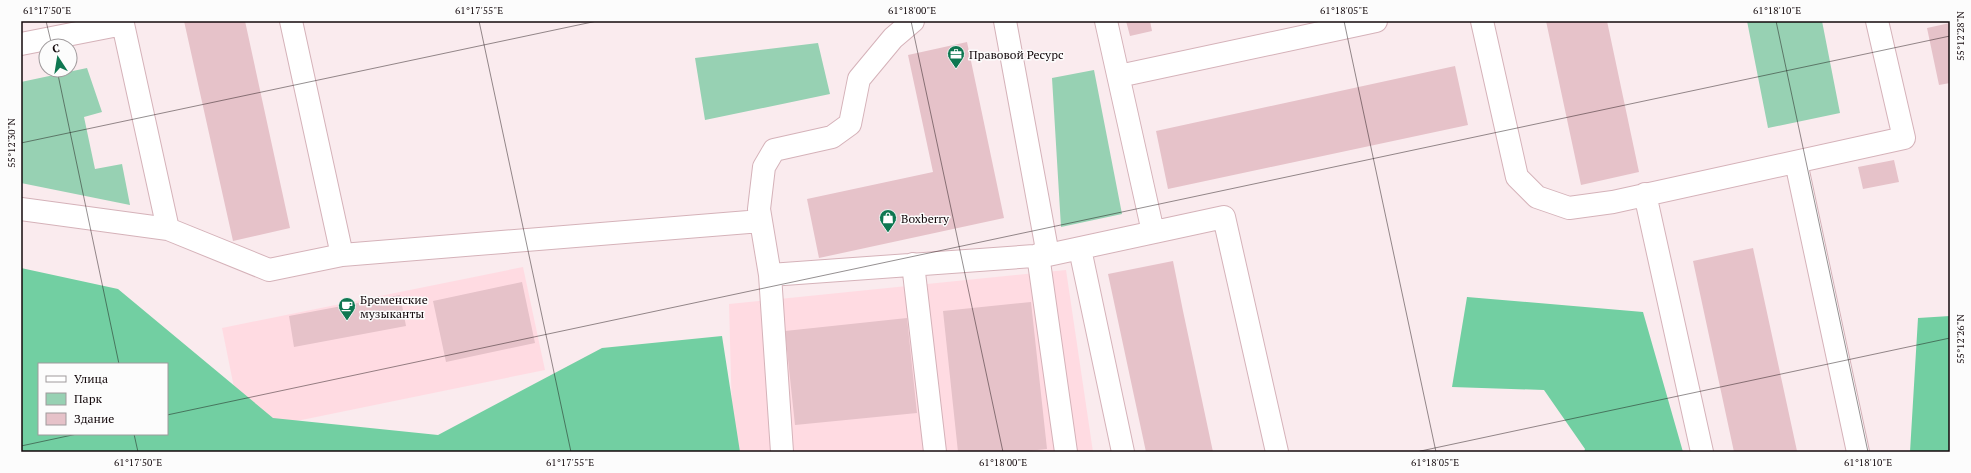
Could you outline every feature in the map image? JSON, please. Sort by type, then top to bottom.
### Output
[{"type":"lane","points":[[291,21],[342,255]]},
{"type":"lane","points":[[782,452],[770,275],[759,210],[764,166],[774,150],[832,137],[850,124],[859,79],[893,38],[913,21]]},
{"type":"lane","points":[[1005,21],[1043,255],[1066,452]]},
{"type":"lane","points":[[1106,21],[1153,232]]},
{"type":"lane","points":[[1119,76],[1376,21]]},
{"type":"lane","points":[[1482,21],[1517,178],[1537,197],[1569,208],[1613,202],[1904,138],[1877,21]]},
{"type":"lane","points":[[21,44],[123,24],[168,229]]},
{"type":"lane","points":[[1796,162],[1858,452]]},
{"type":"lane","points":[[1646,194],[1702,452]]},
{"type":"lane","points":[[21,210],[168,229],[269,270],[342,255],[761,221]]},
{"type":"lane","points":[[770,275],[1043,255],[1224,217],[1277,452]]},
{"type":"lane","points":[[1080,248],[1123,452]]},
{"type":"lane","points":[[913,264],[935,452]]},
{"type":"shaded area","points":[[523,267],[545,370],[243,432],[222,328]]},
{"type":"shaded area","points":[[1066,270],[1093,452],[733,452],[729,304]]},
{"type":"green space","points":[[1747,21],[1822,21],[1840,113],[1768,128]]},
{"type":"green space","points":[[818,43],[830,94],[705,120],[695,58]]},
{"type":"green space","points":[[87,68],[102,112],[84,117],[95,169],[122,164],[130,205],[21,183],[21,82],[40,78],[78,78],[78,70]]},
{"type":"green space","points":[[1094,70],[1122,214],[1061,227],[1052,78]]},
{"type":"green space","points":[[21,268],[118,289],[273,418],[438,435],[602,348],[722,336],[740,452],[21,452]]},
{"type":"green space","points":[[1467,297],[1643,312],[1683,452],[1584,452],[1585,449],[1544,390],[1452,387]]},
{"type":"green space","points":[[1950,316],[1950,452],[1910,452],[1918,318]]},
{"type":"building","points":[[184,21],[245,21],[290,228],[233,241]]},
{"type":"building","points":[[1126,21],[1150,21],[1152,31],[1130,36]]},
{"type":"building","points":[[1546,21],[1607,21],[1639,172],[1581,185]]},
{"type":"building","points":[[1950,23],[1950,83],[1939,85],[1927,28]]},
{"type":"building","points":[[967,42],[1004,218],[819,258],[807,199],[933,172],[908,55]]},
{"type":"building","points":[[1455,66],[1468,125],[1168,189],[1156,131]]},
{"type":"building","points":[[1894,160],[1899,182],[1863,189],[1858,167]]},
{"type":"building","points":[[1753,248],[1797,451],[1734,452],[1693,261]]},
{"type":"building","points":[[1173,261],[1213,452],[1146,452],[1108,274]]},
{"type":"building","points":[[522,282],[535,343],[446,362],[433,301]]},
{"type":"building","name":"Бременские музыканты","points":[[400,295],[406,326],[294,347],[289,316]]},
{"type":"building","points":[[1031,302],[1047,449],[1018,452],[958,452],[943,311]]},
{"type":"building","points":[[907,318],[917,413],[795,425],[785,331]]},
{"type":"place","name":"Правовой Ресурс","points":[[956,69]]},
{"type":"place","name":"Boxberry","points":[[888,233]]},
{"type":"place","name":"Бременские музыканты","points":[[347,321]]}]
